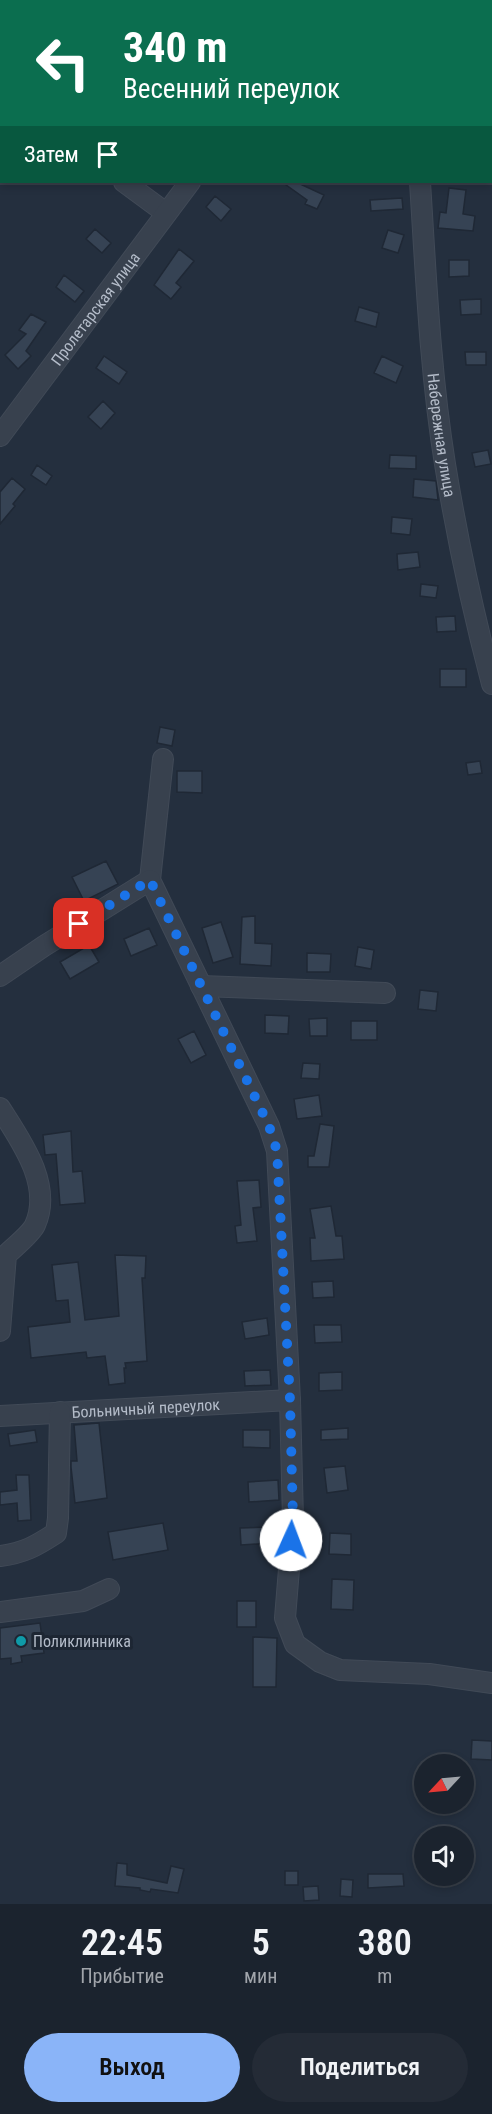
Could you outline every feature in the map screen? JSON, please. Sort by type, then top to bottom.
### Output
[{"type":"street","points":[[125,183],[166,213]]},
{"type":"street","name":"Пролетарская улица","points":[[0,436],[189,183]]},
{"type":"street","name":"Набережная улица","points":[[420,183],[433,363],[445,464],[478,629],[492,684]]},
{"type":"street","points":[[164,759],[150,880],[269,1126],[277,1151],[290,1400],[293,1520],[285,1618],[295,1644],[320,1662],[340,1670],[429,1674],[492,1683]]},
{"type":"street","points":[[0,976],[150,880]]},
{"type":"street","points":[[201,986],[385,993]]},
{"type":"street","points":[[0,1108],[30,1158],[42,1194],[35,1226],[6,1256],[0,1331]]},
{"type":"street","name":"Больничный переулок","points":[[0,1416],[290,1400]]},
{"type":"street","points":[[0,1556],[19,1553],[56,1533],[60,1412]]},
{"type":"street","points":[[0,1612],[83,1600],[109,1589]]},
{"type":"building","points":[[283,183],[298,183],[324,195],[317,209],[305,204],[307,200]]},
{"type":"building","points":[[449,188],[466,190],[463,214],[475,216],[473,231],[438,228],[440,212],[446,213]]},
{"type":"building","points":[[215,196],[231,209],[221,221],[206,207]]},
{"type":"building","points":[[402,198],[403,209],[371,211],[370,200]]},
{"type":"building","points":[[95,229],[111,243],[102,253],[86,239]]},
{"type":"building","points":[[388,230],[404,235],[398,253],[382,248]]},
{"type":"building","points":[[179,249],[194,261],[176,283],[181,287],[171,299],[154,285]]},
{"type":"building","points":[[449,260],[469,260],[469,276],[449,277]]},
{"type":"building","points":[[64,275],[84,291],[75,302],[56,287]]},
{"type":"building","points":[[481,299],[481,314],[461,315],[460,300]]},
{"type":"building","points":[[359,307],[379,313],[376,327],[355,321]]},
{"type":"building","points":[[31,314],[46,322],[26,351],[31,356],[18,369],[5,355],[26,334],[19,330]]},
{"type":"building","points":[[465,352],[486,352],[486,365],[466,365]]},
{"type":"building","points":[[104,356],[127,372],[119,384],[96,368]]},
{"type":"building","points":[[382,356],[403,366],[396,383],[374,373]]},
{"type":"building","points":[[103,401],[115,413],[101,429],[88,417]]},
{"type":"building","points":[[488,450],[491,464],[475,467],[472,453]]},
{"type":"building","points":[[390,455],[416,456],[416,469],[389,468]]},
{"type":"building","points":[[37,465],[52,476],[46,485],[31,475]]},
{"type":"building","points":[[12,478],[25,489],[0,524],[0,492]]},
{"type":"building","points":[[414,479],[436,481],[438,500],[413,497]]},
{"type":"building","points":[[392,517],[412,519],[410,535],[391,533]]},
{"type":"building","points":[[418,552],[420,567],[398,570],[397,554]]},
{"type":"building","points":[[421,584],[438,586],[436,598],[420,596]]},
{"type":"building","points":[[455,616],[456,631],[437,632],[436,617]]},
{"type":"building","points":[[440,669],[466,669],[466,687],[440,687]]},
{"type":"building","points":[[160,727],[175,730],[172,746],[157,743]]},
{"type":"building","points":[[480,761],[482,773],[468,775],[466,763]]},
{"type":"building","points":[[177,771],[202,771],[202,793],[177,792]]},
{"type":"building","points":[[106,861],[118,884],[84,901],[72,877]]},
{"type":"building","points":[[255,916],[255,943],[272,944],[271,966],[240,964],[242,917]]},
{"type":"building","points":[[221,922],[233,957],[213,963],[202,928]]},
{"type":"building","points":[[149,928],[157,945],[131,956],[124,939]]},
{"type":"building","points":[[89,945],[99,962],[70,979],[60,962]]},
{"type":"building","points":[[358,947],[374,950],[371,969],[355,966]]},
{"type":"building","points":[[307,953],[331,954],[330,972],[307,972]]},
{"type":"building","points":[[420,990],[438,992],[436,1011],[418,1009]]},
{"type":"building","points":[[265,1015],[289,1016],[288,1034],[265,1033]]},
{"type":"building","points":[[327,1018],[327,1036],[310,1036],[309,1019]]},
{"type":"building","points":[[351,1021],[377,1021],[377,1040],[351,1040]]},
{"type":"building","points":[[194,1031],[206,1055],[191,1063],[178,1039]]},
{"type":"building","points":[[303,1063],[320,1064],[319,1079],[301,1078]]},
{"type":"building","points":[[319,1095],[322,1116],[297,1119],[294,1099]]},
{"type":"building","points":[[320,1124],[334,1126],[329,1167],[308,1167],[308,1156],[314,1156]]},
{"type":"building","points":[[71,1131],[73,1172],[82,1171],[85,1203],[60,1205],[56,1154],[45,1155],[43,1135]]},
{"type":"building","points":[[259,1180],[261,1207],[253,1208],[257,1241],[237,1243],[235,1226],[241,1225],[237,1181]]},
{"type":"building","points":[[331,1206],[336,1236],[342,1236],[344,1259],[311,1261],[310,1238],[315,1238],[310,1209]]},
{"type":"building","points":[[115,1255],[146,1256],[145,1278],[142,1278],[147,1361],[125,1363],[125,1383],[109,1385],[105,1356],[87,1358],[86,1352],[31,1358],[28,1327],[70,1322],[68,1300],[56,1301],[52,1265],[78,1262],[85,1320],[119,1316]]},
{"type":"building","points":[[333,1281],[334,1297],[313,1298],[312,1282]]},
{"type":"building","points":[[267,1318],[269,1335],[245,1339],[242,1322]]},
{"type":"building","points":[[314,1325],[341,1325],[342,1342],[315,1343]]},
{"type":"building","points":[[270,1370],[271,1385],[245,1386],[244,1371]]},
{"type":"building","points":[[342,1372],[342,1390],[319,1391],[319,1373]]},
{"type":"building","points":[[99,1423],[107,1498],[75,1503],[71,1467],[71,1461],[77,1461],[74,1425]]},
{"type":"building","points":[[348,1428],[348,1439],[321,1440],[321,1430]]},
{"type":"building","points":[[35,1430],[37,1442],[10,1446],[8,1434]]},
{"type":"building","points":[[243,1430],[270,1430],[270,1448],[243,1447]]},
{"type":"building","points":[[345,1466],[348,1490],[327,1493],[324,1468]]},
{"type":"building","points":[[16,1475],[29,1475],[31,1520],[18,1521],[17,1503],[0,1505],[0,1492],[17,1490]]},
{"type":"building","points":[[278,1480],[279,1500],[249,1502],[248,1482]]},
{"type":"building","points":[[163,1523],[168,1550],[113,1560],[108,1532]]},
{"type":"building","points":[[273,1527],[273,1543],[241,1545],[240,1528]]},
{"type":"building","points":[[330,1533],[351,1534],[351,1555],[329,1554]]},
{"type":"building","points":[[332,1579],[354,1580],[353,1610],[331,1609]]},
{"type":"building","points":[[237,1601],[256,1601],[256,1627],[237,1627]]},
{"type":"building","name":"Поликлинника","points":[[40,1623],[44,1653],[21,1656],[22,1662],[11,1664],[11,1658],[0,1659],[0,1628]]},
{"type":"building","points":[[253,1637],[277,1638],[276,1687],[253,1687]]},
{"type":"building","points":[[472,1740],[492,1741],[492,1760],[474,1759],[474,1754],[471,1754]]},
{"type":"building","points":[[117,1863],[127,1864],[127,1875],[167,1883],[171,1866],[184,1869],[178,1893],[151,1889],[150,1892],[140,1890],[140,1888],[115,1886]]},
{"type":"building","points":[[285,1871],[298,1871],[298,1885],[285,1885]]},
{"type":"building","points":[[368,1874],[403,1874],[404,1886],[368,1888]]},
{"type":"building","points":[[341,1879],[353,1880],[352,1897],[340,1896]]},
{"type":"building","points":[[318,1886],[319,1900],[304,1901],[303,1887]]},
{"type":"place","name":"Поликлинника","points":[[21,1641]]},
{"type":"route","points":[[79,924],[150,880],[269,1126],[277,1151],[290,1400],[293,1520],[291,1540]]}]
